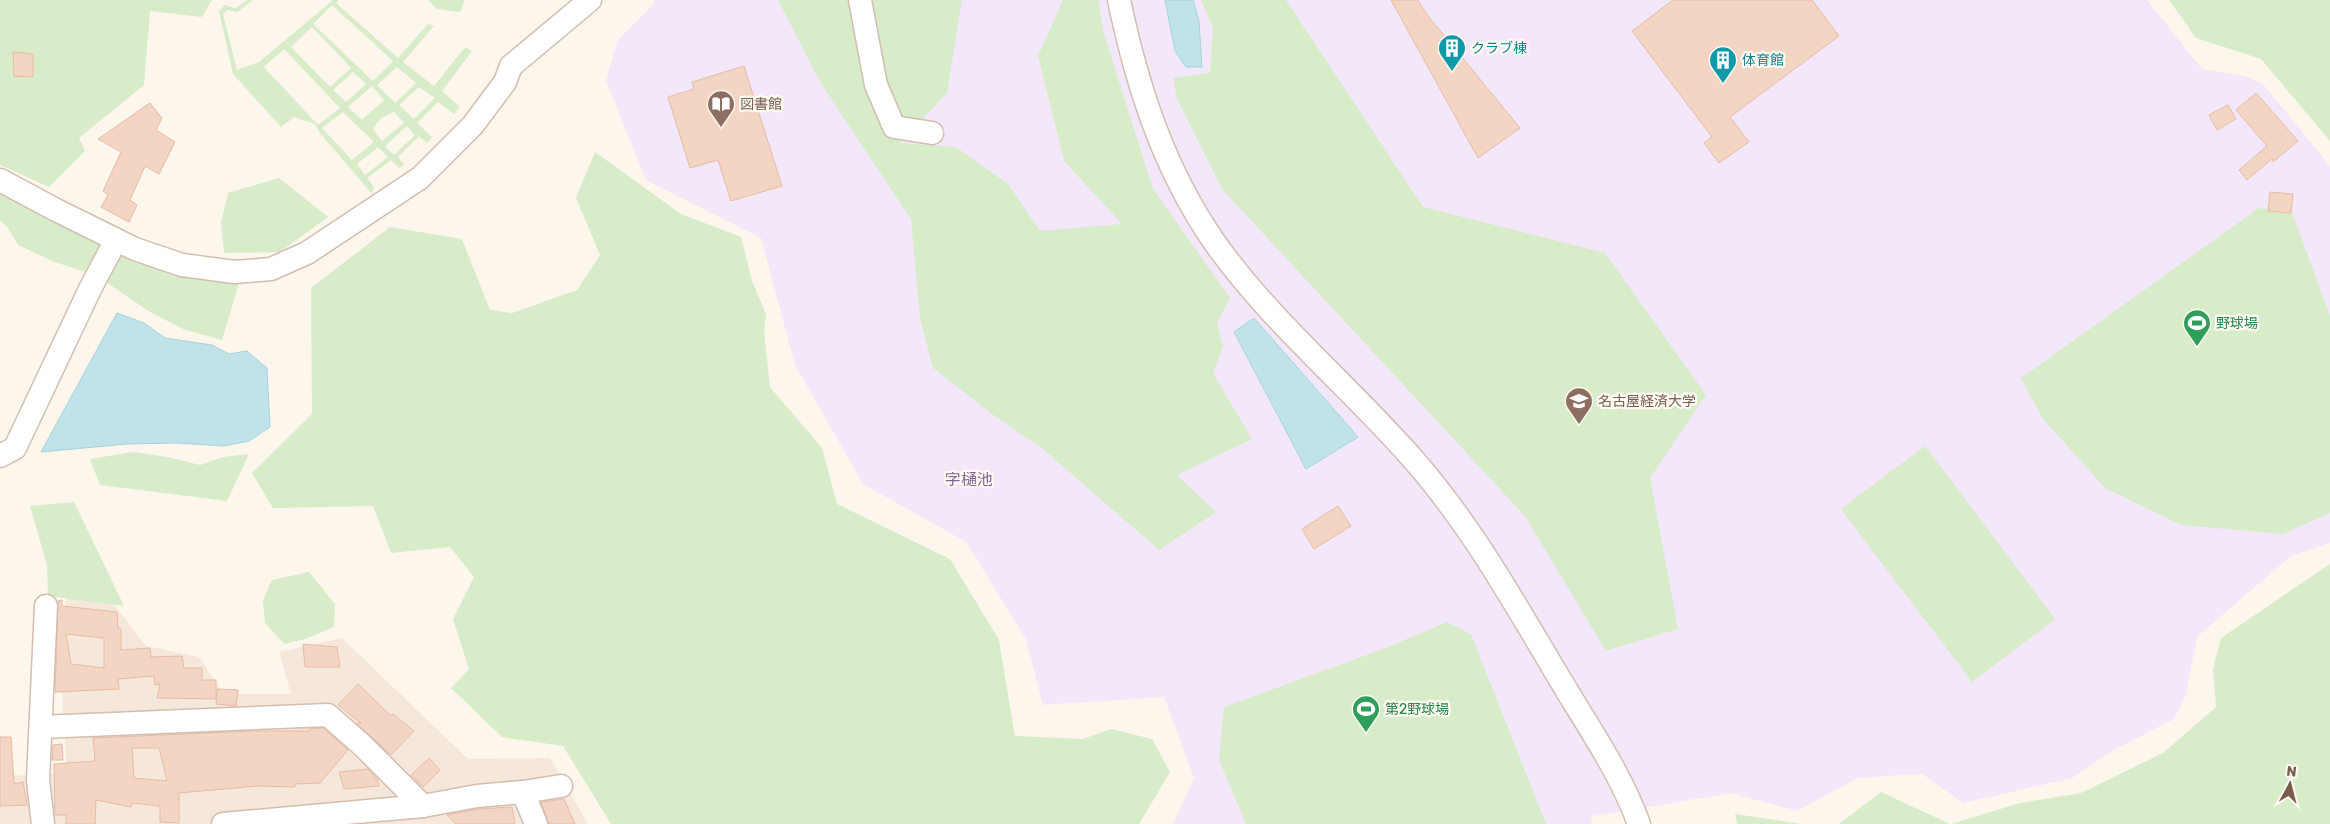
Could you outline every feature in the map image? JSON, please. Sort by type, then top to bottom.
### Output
[{"type":"street","points":[[0,180],[135,249],[182,265],[235,272],[271,269],[307,252],[420,178],[473,125],[504,82],[511,66],[590,0]]},
{"type":"street","points":[[860,0],[876,85],[894,127],[932,133]]},
{"type":"street","points":[[1119,0],[1134,68],[1148,114],[1168,161],[1215,243],[1288,329],[1413,459],[1465,524],[1600,742],[1622,782],[1639,824]]},
{"type":"street","points":[[0,456],[15,448],[90,289],[116,240]]},
{"type":"street","points":[[43,824],[38,780],[46,606]]},
{"type":"street","points":[[41,727],[328,715],[363,746],[423,806]]},
{"type":"street","points":[[223,824],[327,820],[477,796],[561,786]]},
{"type":"street","points":[[523,792],[536,824]]},
{"type":"shaded area","name":"名古屋経済大学","points":[[654,0],[2147,0],[2202,69],[2245,76],[2263,84],[2330,166],[2330,543],[2291,556],[2197,637],[2186,695],[2174,719],[2112,751],[2072,778],[1963,803],[1922,774],[1858,778],[1797,811],[1731,793],[1592,816],[1591,824],[1173,824],[1194,778],[1164,697],[1043,705],[1026,639],[966,542],[863,484],[795,365],[761,238],[646,180],[606,81],[617,41],[655,3]]},
{"type":"shaded area","points":[[66,598],[109,598],[146,646],[199,657],[224,694],[291,694],[279,652],[342,638],[468,759],[550,758],[588,824],[0,824],[0,776],[67,774],[61,679]]},
{"type":"green space","points":[[0,0],[212,0],[202,17],[150,11],[144,85],[79,138],[85,151],[49,187],[0,165]]},
{"type":"green space","points":[[248,0],[253,0],[237,12],[227,10],[223,14],[237,70],[259,62],[333,0],[339,0],[336,3],[398,58],[428,24],[434,26],[403,62],[434,86],[465,47],[472,51],[442,91],[460,107],[454,114],[438,102],[417,123],[432,137],[427,143],[419,136],[398,157],[404,165],[399,168],[391,160],[367,178],[374,187],[372,194],[320,133],[315,124],[294,117],[281,127],[233,74],[219,11],[225,5],[235,8]],"holes":[[[332,5],[393,61],[373,81],[313,24]],[[312,27],[351,68],[330,87],[291,47]],[[284,49],[340,108],[318,125],[264,67]],[[397,67],[416,83],[395,103],[377,85]],[[353,72],[366,84],[346,102],[333,90]],[[372,86],[384,100],[362,120],[348,107]],[[419,87],[435,98],[414,119],[399,105]],[[343,112],[374,142],[352,160],[322,128]],[[394,112],[404,123],[382,141],[373,129],[381,118]],[[407,126],[415,135],[394,155],[385,146]],[[378,147],[388,157],[365,175],[357,164]]]},
{"type":"green space","points":[[428,0],[465,0],[460,12],[437,9]]},
{"type":"green space","points":[[778,0],[962,0],[947,93],[900,143],[956,147],[1008,184],[1040,231],[1122,224],[1064,161],[1038,56],[1063,0],[1098,0],[1104,34],[1153,189],[1230,298],[1217,323],[1223,346],[1213,373],[1252,439],[1177,475],[1216,512],[1159,550],[1044,450],[992,414],[933,368],[920,318],[911,219],[820,82]]},
{"type":"green space","points":[[1201,0],[1286,0],[1423,207],[1605,253],[1706,395],[1650,478],[1678,629],[1606,651],[1525,516],[1222,189],[1177,99],[1173,78],[1210,73],[1213,28]]},
{"type":"green space","points":[[2169,0],[2330,0],[2330,141],[2261,59],[2196,38]]},
{"type":"green space","points":[[595,152],[681,214],[741,237],[752,281],[766,314],[764,333],[770,387],[822,448],[837,504],[950,559],[999,640],[1015,736],[1083,739],[1111,729],[1152,739],[1170,772],[1139,824],[611,824],[563,746],[502,737],[451,688],[469,669],[453,619],[474,577],[450,547],[391,553],[373,506],[273,508],[252,473],[312,414],[311,288],[390,227],[462,239],[490,310],[512,313],[577,290],[600,255],[576,198]]},
{"type":"green space","points":[[279,178],[328,217],[280,252],[224,253],[221,222],[228,193]]},
{"type":"green space","points":[[0,180],[56,210],[240,280],[222,340],[183,329],[150,312],[97,276],[52,261],[18,245],[8,228],[0,220]]},
{"type":"green space","name":"野球場","points":[[2259,208],[2292,212],[2330,316],[2330,513],[2283,534],[2181,525],[2105,488],[2043,419],[2021,378]]},
{"type":"green space","points":[[1925,446],[2055,619],[1972,682],[1841,509]]},
{"type":"green space","points":[[133,452],[168,457],[200,465],[223,457],[249,454],[227,501],[100,485],[90,459]]},
{"type":"green space","points":[[74,502],[124,606],[48,596],[47,565],[30,506]]},
{"type":"green space","points":[[2330,564],[2330,824],[1951,824],[2020,803],[2081,793],[2163,753],[2216,707],[2213,669],[2221,638]]},
{"type":"green space","points":[[309,572],[335,604],[334,627],[305,639],[284,644],[265,623],[263,600],[272,580]]},
{"type":"green space","name":"第2野球場","points":[[1447,622],[1471,634],[1546,824],[1246,824],[1219,760],[1224,707],[1383,649]]},
{"type":"green space","points":[[1881,792],[1950,824],[1839,824]]},
{"type":"green space","points":[[1735,814],[1802,824],[1737,824]]},
{"type":"water","points":[[1165,0],[1193,0],[1199,21],[1202,67],[1186,67],[1175,51]]},
{"type":"water","points":[[117,313],[144,323],[165,338],[212,345],[229,354],[247,351],[267,368],[270,427],[249,441],[224,446],[177,443],[127,444],[41,452]]},
{"type":"water","points":[[1254,318],[1358,437],[1306,469],[1234,332]]},
{"type":"building","name":"クラブ棟","points":[[1391,0],[1418,0],[1428,16],[1520,128],[1478,158]]},
{"type":"building","name":"体育館","points":[[1673,0],[1812,0],[1839,36],[1730,117],[1749,142],[1719,163],[1704,143],[1712,137],[1632,31]]},
{"type":"building","points":[[13,52],[33,54],[33,77],[14,76]]},
{"type":"building","name":"図書館","points":[[744,66],[782,186],[731,201],[718,160],[690,168],[668,97],[694,89],[692,82]]},
{"type":"building","points":[[2256,93],[2298,141],[2273,162],[2273,158],[2247,180],[2239,170],[2267,146],[2236,110]]},
{"type":"building","points":[[150,103],[162,118],[156,130],[175,142],[159,174],[145,166],[130,200],[137,205],[129,222],[101,207],[108,195],[103,191],[121,152],[98,139]]},
{"type":"building","points":[[2228,105],[2236,119],[2217,130],[2209,115]]},
{"type":"building","points":[[2270,192],[2293,194],[2291,213],[2268,211]]},
{"type":"building","points":[[1338,506],[1351,526],[1314,549],[1302,529]]},
{"type":"building","points":[[62,600],[62,606],[117,612],[118,628],[121,629],[121,650],[150,648],[151,657],[182,656],[184,668],[202,668],[202,680],[216,680],[216,699],[157,698],[160,684],[155,685],[154,676],[118,679],[119,689],[55,692],[58,601]],"holes":[[[66,634],[104,638],[104,668],[71,664]]]},
{"type":"building","points":[[303,644],[337,647],[340,667],[305,667]]},
{"type":"building","points":[[358,684],[391,716],[393,714],[414,731],[391,755],[356,723],[361,723],[338,705]]},
{"type":"building","points":[[217,689],[238,690],[236,706],[216,704]]},
{"type":"building","points":[[323,728],[348,750],[320,783],[295,784],[295,787],[258,786],[179,793],[179,823],[160,822],[160,806],[132,803],[131,807],[96,800],[95,824],[66,824],[66,815],[55,815],[54,764],[95,761],[93,738],[252,731],[309,731],[309,729]],"holes":[[[132,748],[159,748],[167,781],[134,778]]]},
{"type":"building","points":[[0,737],[11,737],[14,784],[23,782],[27,805],[0,806]]},
{"type":"building","points":[[62,744],[63,760],[52,760],[53,745]]},
{"type":"building","points":[[429,758],[440,770],[423,787],[411,775]]},
{"type":"building","points":[[368,769],[377,779],[379,786],[344,789],[339,772]]},
{"type":"building","points":[[564,799],[575,824],[549,824],[541,802]]},
{"type":"building","points":[[512,807],[515,824],[456,824],[447,815],[479,809]]},
{"type":"place","name":"クラブ棟","points":[[1452,72]]},
{"type":"place","name":"体育館","points":[[1723,84]]},
{"type":"place","name":"図書館","points":[[721,128]]},
{"type":"place","name":"野球場","points":[[2197,347]]},
{"type":"place","name":"名古屋経済大学","points":[[1579,425]]},
{"type":"place","name":"第2野球場","points":[[1366,733]]},
{"type":"district","name":"字樋池","points":[[969,479]]}]
